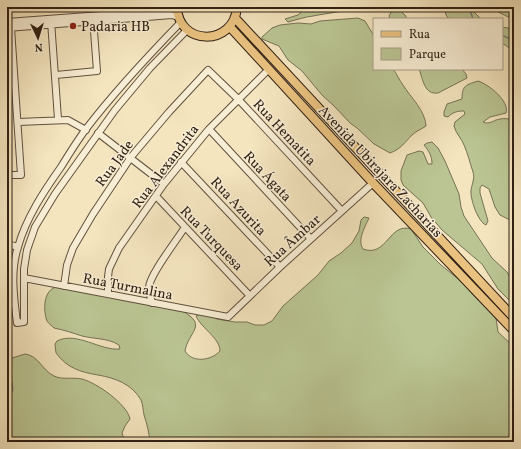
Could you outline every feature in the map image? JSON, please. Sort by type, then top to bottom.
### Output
[{"type":"main road","points":[[177,7],[179,19],[187,30],[193,34],[209,37],[224,32],[230,27],[235,18],[237,7]]},
{"type":"main road","name":"Avenida Ubirajara Zacharias","points":[[235,18],[514,318]]},
{"type":"main road","name":"Avenida Ubirajara Zacharias","points":[[230,27],[373,183],[514,331]]},
{"type":"street","points":[[93,19],[170,10],[177,7]]},
{"type":"street","points":[[7,175],[21,175],[18,122],[9,28],[51,22],[93,19],[172,15],[179,19],[86,130],[49,184],[34,209],[18,247],[13,278],[17,323],[24,322],[24,278],[27,250],[35,227],[55,194],[117,107],[150,68],[187,30]]},
{"type":"street","points":[[56,74],[97,71],[93,19]]},
{"type":"street","points":[[7,22],[51,22]]},
{"type":"street","points":[[51,22],[56,74],[58,119]]},
{"type":"street","name":"Rua Alexandrita","points":[[108,294],[109,269],[116,255],[164,184],[208,129],[269,69]]},
{"type":"street","name":"Rua Hematita","points":[[208,70],[238,99],[342,211]]},
{"type":"street","name":"Rua Jade","points":[[64,286],[67,265],[73,248],[93,214],[131,158],[169,112],[208,70]]},
{"type":"street","points":[[110,100],[116,103],[117,107]]},
{"type":"street","points":[[18,122],[58,119],[68,120],[86,130]]},
{"type":"street","name":"Rua Ágata","points":[[208,129],[310,239]]},
{"type":"street","points":[[98,133],[164,184]]},
{"type":"street","points":[[70,154],[69,160],[77,163]]},
{"type":"street","name":"Rua Azurita","points":[[181,162],[280,268]]},
{"type":"street","name":"Rua Âmbar","points":[[228,317],[310,239],[373,183]]},
{"type":"street","name":"Rua Turquesa","points":[[156,196],[250,296]]},
{"type":"street","points":[[152,303],[149,287],[151,281],[156,270],[185,227]]},
{"type":"street","points":[[7,244],[18,247]]},
{"type":"street","name":"Rua Turmalina","points":[[24,278],[228,317]]},
{"type":"green space","points":[[303,7],[357,7],[288,22],[285,19],[298,15],[305,9]]},
{"type":"green space","points":[[444,7],[474,7],[474,12],[480,18],[448,18]]},
{"type":"green space","points":[[488,7],[514,7],[514,19],[508,17]]},
{"type":"green space","points":[[398,9],[406,18],[390,18],[391,12]]},
{"type":"green space","points":[[358,18],[365,21],[373,34],[373,70],[394,70],[420,109],[426,126],[394,151],[390,153],[374,144],[322,95],[302,71],[288,60],[279,46],[262,39],[262,37],[272,28],[280,25],[298,23],[311,24],[320,21]]},
{"type":"green space","points":[[503,27],[514,29],[514,51],[503,44]]},
{"type":"green space","points":[[419,70],[463,70],[467,78],[438,93],[430,92],[425,86]]},
{"type":"green space","points":[[478,81],[492,89],[502,98],[506,108],[506,113],[490,117],[483,122],[490,123],[503,119],[514,120],[514,222],[500,215],[495,207],[489,189],[482,185],[480,188],[480,193],[488,221],[486,225],[480,220],[475,210],[471,194],[474,174],[463,143],[454,126],[455,122],[465,114],[464,111],[455,112],[448,117],[444,116],[447,104],[462,99],[464,88]]},
{"type":"green space","points":[[432,142],[438,148],[445,161],[459,194],[464,216],[492,258],[507,272],[514,284],[514,305],[498,289],[482,264],[442,230],[431,217],[423,203],[403,185],[401,180],[401,171],[407,155],[419,151],[423,152],[428,164],[432,164],[430,154],[424,145]]},
{"type":"green space","points":[[364,217],[369,218],[361,238],[361,245],[363,249],[378,249],[398,230],[404,228],[411,229],[423,247],[441,265],[463,283],[478,300],[492,312],[496,318],[498,332],[514,347],[514,442],[150,442],[142,402],[133,390],[117,380],[85,372],[69,366],[56,353],[55,344],[57,341],[72,338],[112,349],[120,349],[119,345],[110,341],[82,336],[54,328],[47,321],[45,301],[49,292],[57,287],[182,311],[194,320],[196,325],[185,351],[188,355],[197,359],[207,359],[212,357],[220,351],[219,346],[196,316],[200,314],[208,314],[217,319],[247,322],[255,325],[264,325],[272,321],[283,306],[318,275],[329,261],[352,243],[359,231],[361,220]]},
{"type":"green space","points":[[25,354],[34,357],[54,376],[60,378],[79,378],[88,381],[103,389],[117,401],[128,413],[130,419],[122,433],[125,442],[101,438],[93,442],[7,442],[7,403],[13,390],[12,382],[7,370],[7,362],[12,358]]},
{"type":"waterway","points":[[469,7],[473,18]]},
{"type":"waterway","points":[[503,36],[514,41]]},
{"type":"place","name":"Padaria HB","points":[[73,26]]}]
